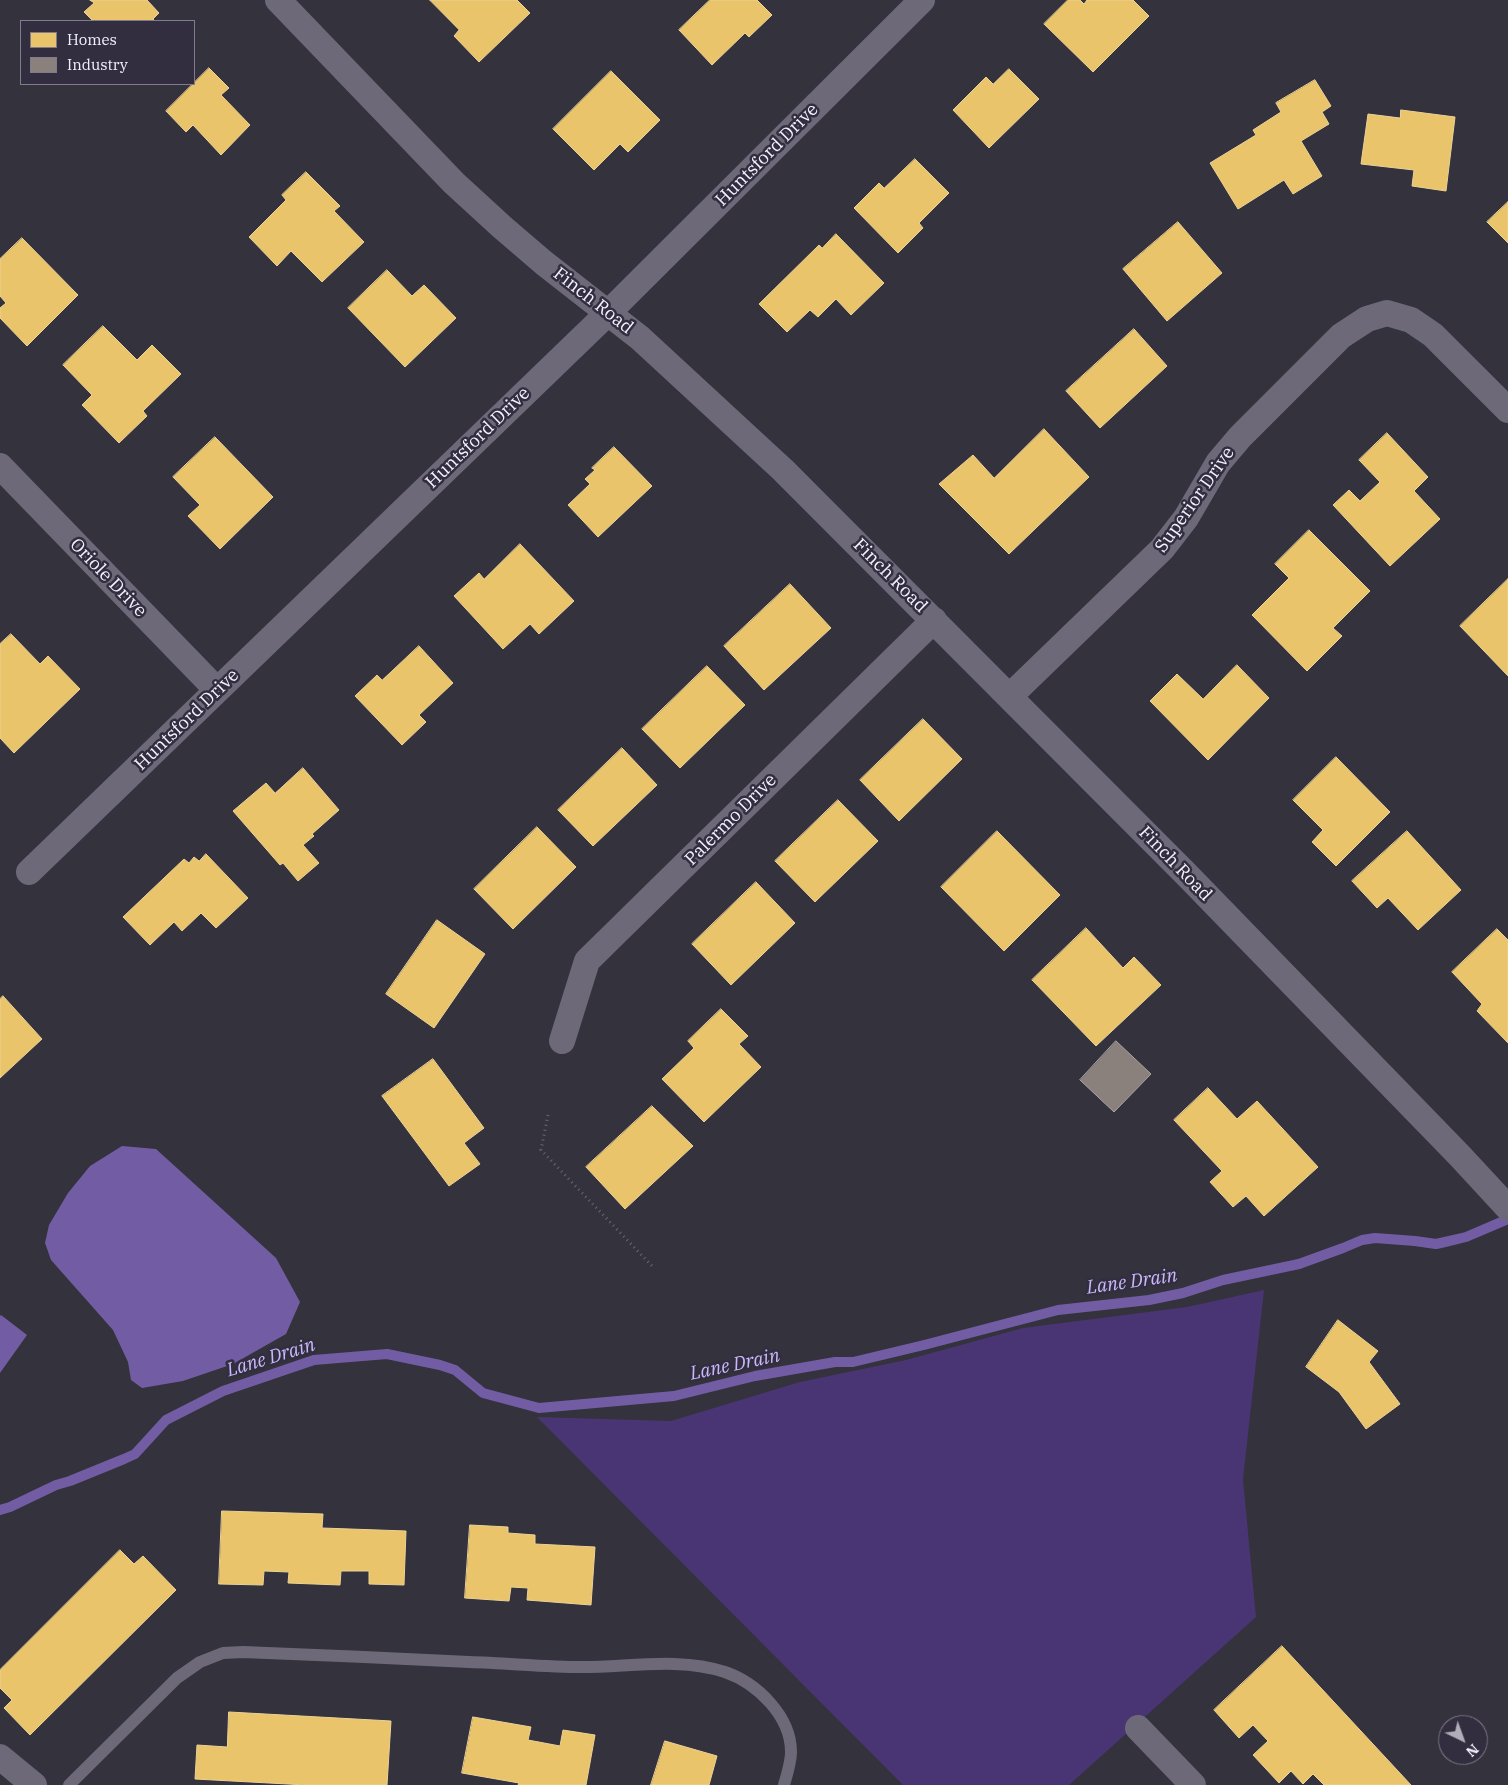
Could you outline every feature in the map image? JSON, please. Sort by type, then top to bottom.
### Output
[{"type":"street","name":"Finch Road","points":[[278,0],[454,183],[530,251],[640,338],[783,470],[1186,874],[1508,1208]]},
{"type":"street","name":"Huntsford Drive","points":[[29,872],[608,313],[922,0]]},
{"type":"street","name":"Superior Drive","points":[[1010,696],[1162,549],[1186,518],[1218,463],[1240,437],[1341,336],[1367,319],[1387,313],[1411,320],[1433,335],[1508,410]]},
{"type":"street","name":"Oriole Drive","points":[[0,466],[217,690]]},
{"type":"street","name":"Palermo Drive","points":[[562,1041],[587,961],[934,620]]},
{"type":"street","points":[[1138,1728],[1193,1785]]},
{"type":"street","points":[[0,1757],[34,1785]]},
{"type":"lane","points":[[68,1785],[177,1678],[200,1662],[223,1653],[243,1652],[582,1667],[670,1664],[698,1666],[726,1672],[747,1682],[764,1696],[777,1711],[786,1728],[791,1752],[784,1785]]},
{"type":"path","points":[[548,1115],[541,1150],[653,1267]]},
{"type":"shaded area","points":[[122,1146],[156,1149],[276,1258],[300,1302],[286,1334],[233,1364],[183,1381],[142,1388],[131,1380],[128,1362],[113,1330],[51,1260],[45,1243],[49,1225],[68,1193],[90,1166]]},
{"type":"shaded area","points":[[1264,1290],[1243,1479],[1256,1617],[1069,1785],[903,1785],[537,1417],[671,1421],[800,1382],[906,1360],[1023,1328],[1187,1307]]},
{"type":"shaded area","points":[[0,1316],[27,1335],[0,1373]]},
{"type":"building: Homes","points":[[90,0],[147,0],[159,13],[154,20],[92,20],[84,12],[94,3]]},
{"type":"building: Homes","points":[[430,0],[517,0],[530,13],[479,62],[454,36],[459,30]]},
{"type":"building: Homes","points":[[710,0],[757,0],[772,15],[749,37],[745,33],[712,65],[679,30]]},
{"type":"building: Homes","points":[[1068,0],[1080,0],[1084,4],[1087,0],[1133,0],[1149,16],[1093,72],[1044,24]]},
{"type":"building: Homes","points":[[209,68],[229,88],[221,95],[250,125],[221,155],[193,125],[186,132],[166,111],[192,85],[195,85],[195,82]]},
{"type":"building: Homes","points":[[1009,69],[1039,99],[989,148],[953,110],[986,77],[993,84]]},
{"type":"building: Homes","points":[[611,71],[660,120],[628,152],[620,144],[594,170],[553,129]]},
{"type":"building: Homes","points":[[1315,80],[1331,106],[1322,112],[1329,124],[1301,141],[1322,176],[1293,194],[1284,180],[1238,209],[1210,163],[1256,135],[1253,130],[1281,112],[1276,103]]},
{"type":"building: Homes","points":[[1401,110],[1455,117],[1446,191],[1412,186],[1414,170],[1361,164],[1368,114],[1400,118]]},
{"type":"building: Homes","points":[[915,159],[949,193],[919,223],[923,228],[898,253],[854,208],[879,183],[884,188]]},
{"type":"building: Homes","points":[[306,172],[340,206],[334,211],[364,242],[322,282],[291,251],[277,266],[249,237],[286,200],[282,195]]},
{"type":"building: Homes","points":[[1508,202],[1508,243],[1487,222]]},
{"type":"building: Homes","points":[[1178,222],[1222,273],[1167,321],[1123,269]]},
{"type":"building: Homes","points":[[836,234],[884,283],[851,315],[836,299],[818,317],[810,310],[787,332],[759,304],[819,245],[822,248]]},
{"type":"building: Homes","points":[[22,238],[78,295],[27,346],[0,318],[0,308],[6,303],[0,296],[0,259]]},
{"type":"building: Homes","points":[[387,270],[412,296],[424,285],[456,318],[405,367],[348,308]]},
{"type":"building: Homes","points":[[103,326],[137,360],[152,345],[181,374],[143,411],[147,416],[119,443],[82,405],[92,395],[63,365]]},
{"type":"building: Homes","points":[[1134,329],[1167,366],[1100,428],[1066,391]]},
{"type":"building: Homes","points":[[1044,429],[1089,477],[1009,554],[939,484],[973,455],[994,478]]},
{"type":"building: Homes","points":[[1387,433],[1428,477],[1414,491],[1440,519],[1390,566],[1333,505],[1349,490],[1360,501],[1380,482],[1359,460]]},
{"type":"building: Homes","points":[[215,437],[273,497],[220,549],[188,516],[200,505],[173,477]]},
{"type":"building: Homes","points":[[614,447],[652,486],[598,537],[568,505],[590,484],[585,479],[595,470],[592,468]]},
{"type":"building: Homes","points":[[1309,530],[1370,591],[1333,628],[1342,636],[1307,671],[1252,615],[1289,578],[1275,564]]},
{"type":"building: Homes","points":[[520,544],[574,601],[539,634],[530,624],[503,649],[454,596],[479,573],[484,579]]},
{"type":"building: Homes","points":[[1508,579],[1508,676],[1460,626]]},
{"type":"building: Homes","points":[[790,584],[831,628],[764,690],[724,646]]},
{"type":"building: Homes","points":[[11,634],[40,664],[48,656],[80,689],[14,753],[0,738],[0,644]]},
{"type":"building: Homes","points":[[419,646],[453,683],[419,715],[426,722],[402,745],[355,696],[377,675],[382,680]]},
{"type":"building: Homes","points":[[1237,665],[1269,698],[1208,760],[1150,701],[1177,674],[1203,699]]},
{"type":"building: Homes","points":[[707,666],[745,705],[680,768],[642,729]]},
{"type":"building: Homes","points":[[923,719],[962,759],[899,821],[860,780]]},
{"type":"building: Homes","points":[[622,748],[657,785],[593,846],[558,810]]},
{"type":"building: Homes","points":[[1336,757],[1390,812],[1336,866],[1312,842],[1323,830],[1293,800]]},
{"type":"building: Homes","points":[[303,768],[339,810],[312,834],[314,836],[303,845],[319,863],[298,881],[283,863],[280,865],[233,811],[266,783],[275,793]]},
{"type":"building: Homes","points":[[838,800],[878,841],[815,902],[775,861]]},
{"type":"building: Homes","points":[[537,827],[576,867],[513,929],[474,889]]},
{"type":"building: Homes","points":[[997,831],[1060,895],[1004,951],[941,887]]},
{"type":"building: Homes","points":[[1407,831],[1461,890],[1418,930],[1388,898],[1377,908],[1352,881]]},
{"type":"building: Homes","points":[[206,854],[248,898],[216,928],[201,913],[182,931],[174,922],[150,945],[123,917],[184,859],[189,863],[194,857],[199,861]]},
{"type":"building: Homes","points":[[756,882],[795,923],[731,985],[692,944]]},
{"type":"building: Homes","points":[[437,920],[485,954],[434,1028],[386,994]]},
{"type":"building: Homes","points":[[1086,928],[1123,968],[1134,957],[1161,985],[1096,1046],[1032,980]]},
{"type":"building: Homes","points":[[1497,929],[1508,940],[1508,1043],[1477,1011],[1482,1004],[1452,972]]},
{"type":"building: Homes","points":[[3,996],[42,1039],[0,1078],[0,999]]},
{"type":"building: Homes","points":[[721,1009],[748,1036],[739,1044],[761,1067],[704,1122],[662,1079],[694,1048],[688,1041]]},
{"type":"building: Homes","points":[[433,1059],[484,1128],[464,1143],[480,1164],[449,1186],[382,1096]]},
{"type":"building: Homes","points":[[1208,1088],[1237,1119],[1257,1101],[1318,1167],[1264,1216],[1246,1196],[1233,1207],[1210,1182],[1222,1171],[1174,1120]]},
{"type":"building: Homes","points":[[652,1106],[693,1146],[625,1209],[586,1167]]},
{"type":"building: Homes","points":[[1338,1320],[1378,1351],[1369,1362],[1400,1404],[1366,1429],[1339,1392],[1306,1367]]},
{"type":"building: Homes","points":[[222,1511],[323,1514],[322,1528],[406,1531],[404,1585],[369,1584],[369,1571],[341,1571],[340,1585],[288,1583],[289,1572],[264,1571],[263,1585],[219,1584]]},
{"type":"building: Homes","points":[[470,1525],[508,1527],[508,1533],[535,1535],[535,1544],[595,1547],[591,1605],[527,1600],[528,1588],[511,1587],[509,1601],[465,1598]]},
{"type":"building: Homes","points":[[120,1550],[134,1564],[143,1556],[176,1590],[30,1735],[4,1708],[12,1700],[0,1688],[0,1670]]},
{"type":"building: Homes","points":[[1282,1646],[1411,1785],[1324,1785],[1313,1774],[1303,1784],[1291,1771],[1279,1783],[1253,1755],[1268,1741],[1253,1725],[1239,1738],[1214,1710]]},
{"type":"building: Homes","points":[[229,1712],[391,1721],[387,1785],[306,1785],[195,1779],[197,1745],[227,1747]]},
{"type":"building: Homes","points":[[473,1717],[531,1727],[528,1740],[560,1746],[563,1730],[595,1735],[586,1785],[518,1785],[519,1783],[462,1773]]},
{"type":"building: Homes","points":[[665,1741],[717,1756],[709,1785],[651,1785]]},
{"type":"building: Industry","points":[[1116,1041],[1151,1074],[1114,1112],[1080,1080]]},
{"type":"waterway","name":"Lane Drain","points":[[0,1510],[56,1485],[135,1454],[166,1420],[223,1391],[314,1360],[387,1354],[440,1365],[455,1370],[483,1393],[539,1408],[674,1396],[755,1376],[835,1362],[853,1362],[1058,1310],[1149,1300],[1183,1293],[1223,1280],[1299,1264],[1362,1240],[1375,1238],[1436,1244],[1466,1237],[1508,1219]]}]
